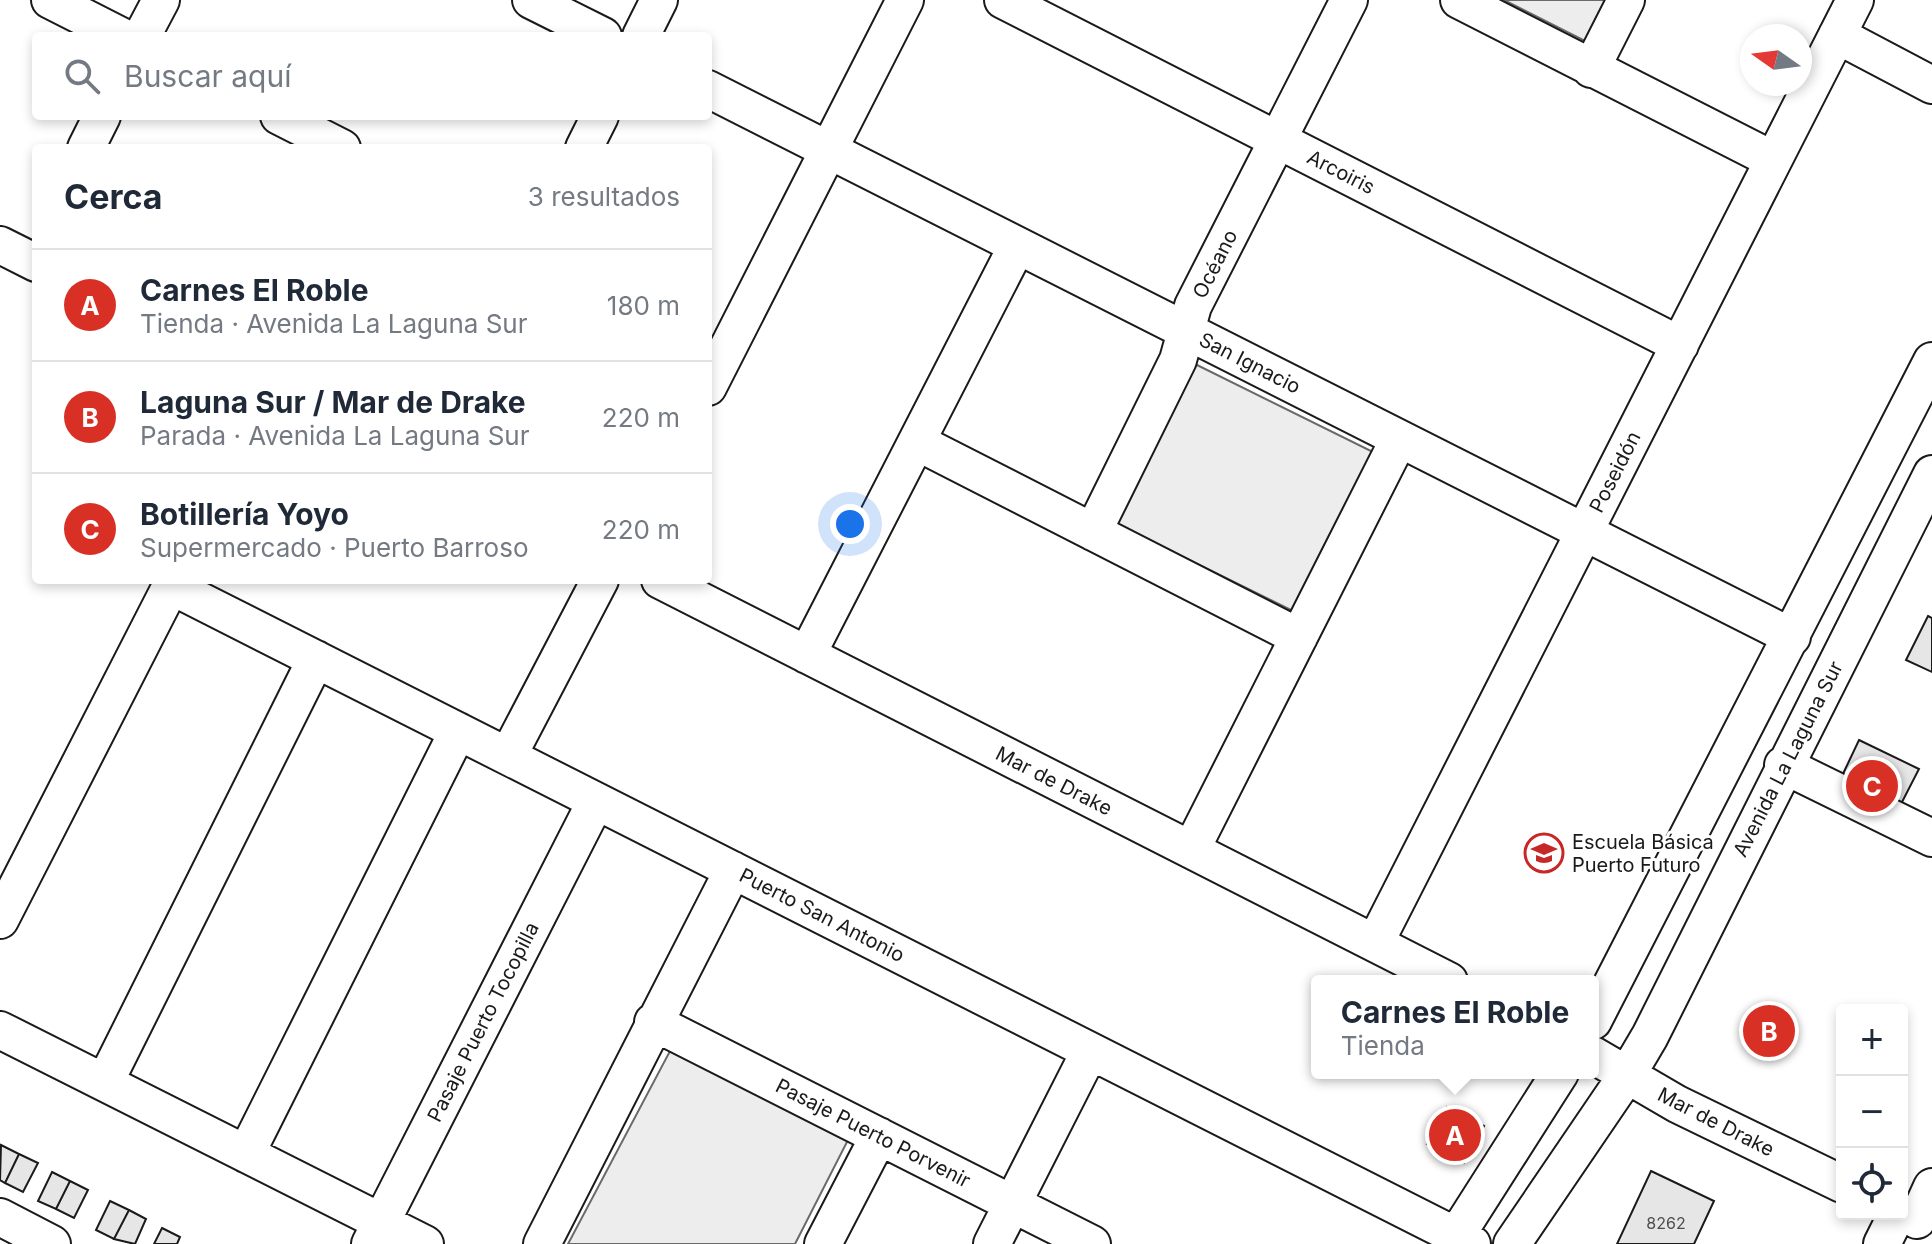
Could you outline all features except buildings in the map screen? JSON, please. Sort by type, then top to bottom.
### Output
[{"type":"street","points":[[50,0],[113,32]]},
{"type":"street","points":[[144,32],[161,0]]},
{"type":"street","points":[[531,0],[595,32]]},
{"type":"street","points":[[643,32],[659,0]]},
{"type":"street","points":[[712,379],[905,0]]},
{"type":"street","name":"Arcoiris","points":[[1003,0],[1680,345]]},
{"type":"street","name":"Océano","points":[[1093,532],[1178,360],[1193,306],[1349,0]]},
{"type":"street","points":[[1591,69],[1626,0]]},
{"type":"street","name":"Poseidón","points":[[1375,943],[1855,0]]},
{"type":"street","points":[[1479,5],[1591,69],[1773,160]]},
{"type":"street","points":[[1837,35],[1932,85]]},
{"type":"street","name":"San Ignacio","points":[[712,91],[1792,637]]},
{"type":"street","points":[[88,144],[100,120]]},
{"type":"street","points":[[287,120],[334,144]]},
{"type":"street","points":[[586,144],[598,120]]},
{"type":"street","points":[[807,655],[1017,246]]},
{"type":"street","points":[[1599,1009],[1932,361]]},
{"type":"street","points":[[1191,850],[1399,439]]},
{"type":"street","points":[[917,442],[1299,637]]},
{"type":"street","name":"Avenida La Laguna Sur","points":[[1512,1244],[1627,1075],[1932,474]]},
{"type":"street","points":[[0,920],[171,584]]},
{"type":"street","name":"Puerto San Antonio","points":[[174,584],[1460,1241]]},
{"type":"street","points":[[508,756],[598,584]]},
{"type":"street","name":"Mar de Drake","points":[[668,584],[1437,975]]},
{"type":"street","points":[[105,1082],[316,659]]},
{"type":"street","points":[[246,1154],[458,731]]},
{"type":"street","points":[[1783,765],[1932,838]]},
{"type":"street","name":"Pasaje Puerto Tocopilla","points":[[376,1233],[596,801]]},
{"type":"street","points":[[542,1244],[733,870]]},
{"type":"street","name":"Pasaje Puerto Porvenir","points":[[653,1022],[1092,1244]]},
{"type":"street","points":[[0,1030],[246,1154],[376,1233],[425,1244]]},
{"type":"street","points":[[992,1244],[1090,1051]]},
{"type":"street","name":"Mar de Drake","points":[[1599,1059],[1677,1104],[1836,1181]]},
{"type":"street","points":[[1460,1241],[1556,1079]]},
{"type":"street","points":[[823,1244],[879,1136]]},
{"type":"street","points":[[1882,1244],[1912,1218],[1932,1187]]},
{"type":"street","points":[[0,1217],[52,1244]]},
{"type":"shaded area","points":[[1504,0],[1607,0],[1585,41]]},
{"type":"shaded area","points":[[1193,363],[1373,452],[1295,612],[1114,523]]},
{"type":"shaded area","points":[[670,1051],[848,1140],[795,1244],[568,1244]]},
{"type":"place","name":"Botillería Yoyo","points":[[1872,786]]},
{"type":"place","name":"Escuela Básica Puerto Futuro","points":[[1544,853]]},
{"type":"place","name":"Laguna Sur / Mar de Drake","points":[[1769,1031]]},
{"type":"place","name":"Carnes El Roble","points":[[1455,1135]]}]
